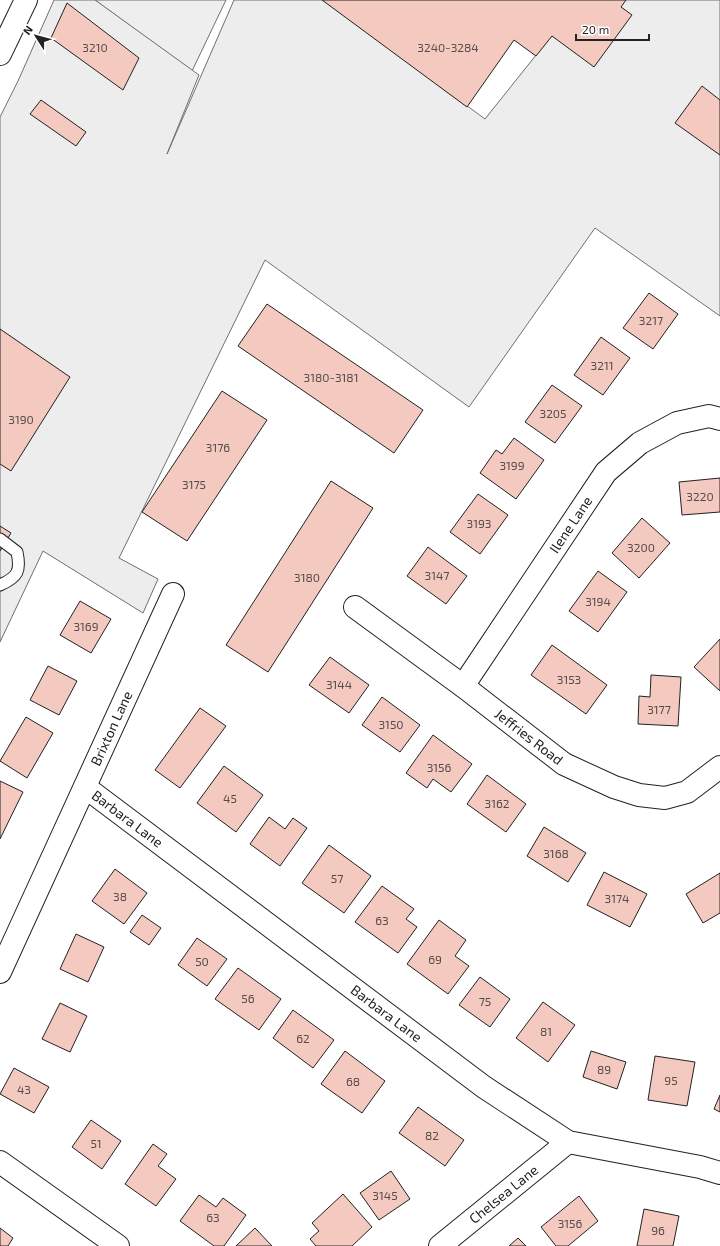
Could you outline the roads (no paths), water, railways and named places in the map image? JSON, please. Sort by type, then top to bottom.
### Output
[{"type":"street","points":[[0,54],[26,0]]},
{"type":"street","name":"Ilene Lane","points":[[463,686],[606,472],[640,443],[677,423],[709,416],[720,419]]},
{"type":"street","name":"Brixton Lane","points":[[0,972],[172,594]]},
{"type":"street","name":"Jeffries Road","points":[[355,607],[463,686],[564,764],[614,787],[639,795],[665,798],[687,792],[720,767]]},
{"type":"street","name":"Barbara Lane","points":[[85,787],[484,1088],[568,1142],[700,1167],[720,1173]]},
{"type":"street","name":"Chelsea Lane","points":[[440,1246],[568,1142]]},
{"type":"street","points":[[0,1162],[118,1246]]},
{"type":"lane","points":[[0,539],[18,552],[20,564],[17,574],[8,581],[0,584]]}]
